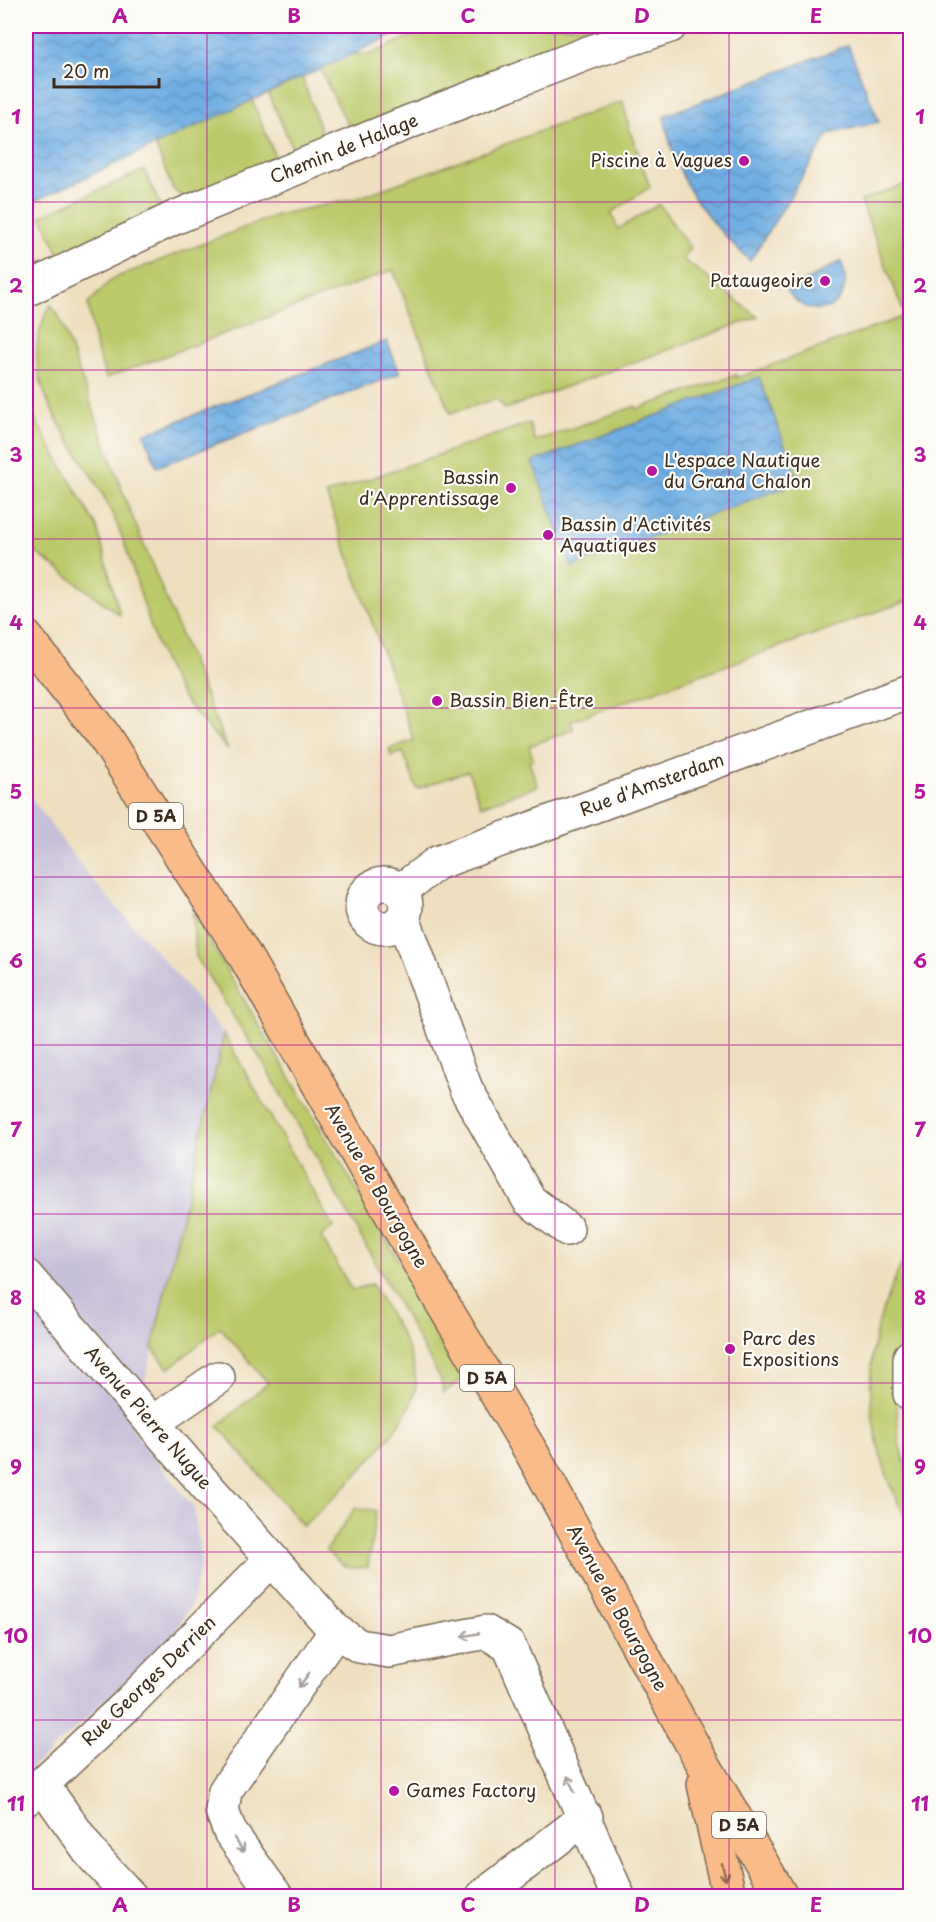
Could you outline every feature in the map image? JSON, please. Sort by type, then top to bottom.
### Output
[{"type":"main road","name":"Avenue de Bourgogne","points":[[26,637],[102,733],[242,951],[438,1296],[533,1455],[697,1753],[781,1896]]},
{"type":"main road","name":"Avenue de Bourgogne","points":[[697,1753],[729,1896]]},
{"type":"street","name":"Chemin de Halage","points":[[26,290],[174,218],[453,105],[588,53],[669,26]]},
{"type":"street","name":"Rue d'Amsterdam","points":[[567,1229],[529,1200],[466,1089],[402,904],[436,863],[910,691]]},
{"type":"street","name":"Avenue Pierre Nugue","points":[[26,1276],[271,1560],[302,1590],[336,1631],[359,1646],[389,1651],[486,1632],[509,1646],[586,1817],[618,1896]]},
{"type":"street","points":[[910,1357],[910,1394]]},
{"type":"street","points":[[152,1423],[219,1378]]},
{"type":"street","name":"Rue Georges Derrien","points":[[34,1791],[127,1705],[271,1560]]},
{"type":"street","points":[[276,1896],[230,1832],[222,1811],[225,1791],[336,1631]]},
{"type":"street","points":[[34,1791],[130,1896]]},
{"type":"street","points":[[483,1896],[586,1817]]},
{"type":"shaded area","points":[[26,791],[88,875],[183,982],[224,1034],[163,1310],[132,1429],[194,1508],[201,1562],[192,1603],[167,1646],[26,1773]]},
{"type":"green space","points":[[433,26],[635,26],[350,129],[320,69],[352,54],[371,54]]},
{"type":"green space","points":[[302,77],[323,137],[294,151],[268,93]]},
{"type":"green space","points":[[252,100],[277,161],[186,200],[173,189],[155,145]]},
{"type":"green space","points":[[623,101],[629,128],[650,187],[611,213],[618,229],[659,204],[690,248],[683,259],[758,317],[505,409],[497,399],[450,413],[393,270],[106,378],[95,344],[88,304],[112,279],[277,215],[358,198]]},
{"type":"green space","points":[[144,170],[164,213],[63,262],[41,216]]},
{"type":"green space","name":"L'espace Nautique du Grand Chalon","points":[[910,182],[910,600],[571,721],[573,730],[529,746],[533,759],[529,762],[538,786],[481,806],[468,771],[417,789],[403,752],[391,756],[389,749],[414,740],[326,494],[529,423],[535,441],[636,406],[637,409],[736,375],[737,378],[905,316],[861,201]]},
{"type":"green space","points":[[26,237],[47,273],[26,282]]},
{"type":"green space","points":[[51,305],[59,316],[128,506],[228,750],[186,701],[169,673],[151,629],[130,559],[113,515],[54,414],[43,387],[37,361],[39,333]]},
{"type":"green space","points":[[33,416],[97,527],[120,615],[26,545],[26,422]]},
{"type":"green space","points":[[192,912],[467,1376],[443,1393],[441,1380],[265,1066],[196,957]]},
{"type":"green space","points":[[224,1034],[333,1227],[321,1237],[352,1290],[372,1284],[400,1332],[415,1371],[416,1384],[413,1400],[388,1439],[351,1480],[303,1526],[218,1426],[268,1383],[220,1327],[169,1369],[152,1348]]},
{"type":"green space","points":[[910,1244],[910,1309],[901,1333],[895,1373],[899,1443],[910,1481],[910,1527],[881,1457],[875,1433],[870,1384],[879,1322]]},
{"type":"green space","points":[[356,1507],[376,1511],[368,1567],[344,1566],[326,1550]]},
{"type":"water","points":[[26,26],[413,26],[26,205]]},
{"type":"water","name":"Piscine à Vagues","points":[[848,45],[879,122],[829,134],[750,261],[718,228],[694,196],[675,160],[664,116]]},
{"type":"water","name":"Pataugeoire","points":[[841,261],[845,276],[844,289],[839,300],[831,306],[821,309],[809,308],[798,302],[787,291]]},
{"type":"water","points":[[387,341],[400,373],[157,467],[144,434]]},
{"type":"water","points":[[759,377],[799,482],[572,567],[532,462]]},
{"type":"place","name":"Piscine à Vagues","points":[[744,161]]},
{"type":"place","name":"Pataugeoire","points":[[825,281]]},
{"type":"place","name":"L'espace Nautique du Grand Chalon","points":[[652,471]]},
{"type":"place","name":"Bassin d'Apprentissage","points":[[511,488]]},
{"type":"place","name":"Bassin d'Activités Aquatiques","points":[[548,535]]},
{"type":"place","name":"Bassin Bien-Être","points":[[437,701]]},
{"type":"place","name":"Parc des Expositions","points":[[730,1349]]},
{"type":"place","name":"Games Factory","points":[[394,1791]]}]
